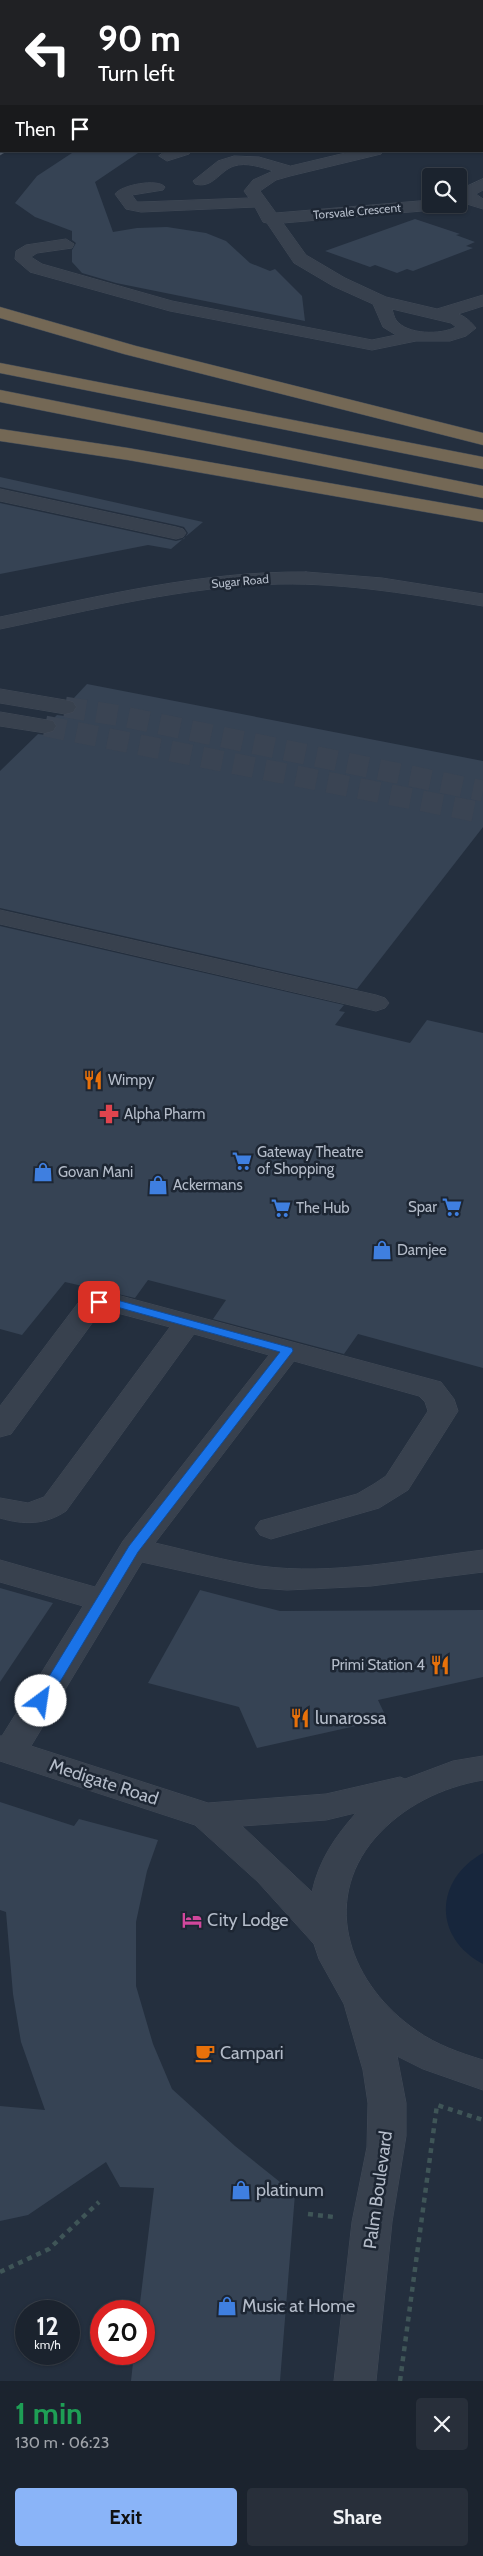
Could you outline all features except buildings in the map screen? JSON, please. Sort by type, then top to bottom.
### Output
[{"type":"highway","points":[[0,312],[130,350],[483,439]]},
{"type":"highway","points":[[0,368],[483,463]]},
{"type":"highway","points":[[0,396],[483,492]]},
{"type":"highway","points":[[0,435],[128,454],[483,516]]},
{"type":"street","points":[[167,156],[179,152]]},
{"type":"street","points":[[371,152],[290,171],[256,185],[252,191],[300,259],[339,282],[380,301],[440,314],[456,319],[467,328],[444,337],[405,332],[389,323],[380,301]]},
{"type":"street","points":[[201,181],[211,178],[225,164],[229,154],[266,157],[290,171]]},
{"type":"street","points":[[468,198],[483,184]]},
{"type":"street","points":[[157,187],[128,191],[123,194],[132,206],[264,210]]},
{"type":"street","name":"Torsvale Crescent","points":[[264,210],[422,196]]},
{"type":"street","name":"Torsvale Crescent","points":[[264,210],[422,205]]},
{"type":"street","points":[[66,244],[32,250],[22,255],[23,259],[36,268],[170,306],[372,345],[386,344],[417,335]]},
{"type":"street","points":[[440,314],[483,300]]},
{"type":"street","points":[[0,495],[176,533]]},
{"type":"street","name":"Sugar Road","points":[[0,604],[160,573],[276,560],[380,565],[483,582]]},
{"type":"street","name":"Sugar Road","points":[[0,624],[146,594],[252,579],[307,578],[360,581],[483,600]]},
{"type":"street","points":[[0,696],[65,707]]},
{"type":"street","points":[[0,719],[45,726]]},
{"type":"street","points":[[0,916],[376,1003]]},
{"type":"street","points":[[0,1427],[93,1305],[106,1301],[430,1389],[439,1399],[443,1411],[397,1483],[368,1501],[271,1528]]},
{"type":"street","points":[[0,1508],[24,1514],[46,1510],[55,1504],[187,1324]]},
{"type":"street","points":[[5,1750],[134,1549],[287,1351]]},
{"type":"street","points":[[134,1549],[259,1577],[287,1580],[330,1578],[483,1561]]},
{"type":"street","points":[[0,1571],[102,1600]]},
{"type":"street","name":"Medigate Road","points":[[5,1750],[208,1816],[326,1807],[421,1785]]},
{"type":"street","points":[[483,1768],[471,1769],[421,1785],[385,1806],[356,1832],[337,1864],[327,1898],[328,1935],[339,1969],[360,2002],[395,2035],[440,2061],[483,2075]]},
{"type":"street","name":"Medigate Road","points":[[208,1816],[256,1857],[308,1910],[328,1935]]},
{"type":"street","name":"Palm Boulevard","points":[[355,2381],[372,2221],[387,2136],[386,2100],[382,2076],[372,2034],[360,2002]]},
{"type":"path","points":[[400,2381],[437,2104],[483,2120]]},
{"type":"path","points":[[0,2272],[49,2249],[99,2202]]},
{"type":"water","points":[[483,1853],[483,1964],[467,1953],[455,1939],[448,1925],[446,1909],[448,1893],[455,1878],[467,1864]]},
{"type":"tunnel","points":[[65,707],[121,716],[483,791]]},
{"type":"tunnel","points":[[45,726],[483,813]]},
{"type":"place","name":"Wimpy","points":[[93,1080]]},
{"type":"place","name":"Alpha Pharm","points":[[109,1114]]},
{"type":"place","name":"Gateway Theatre of Shopping","points":[[242,1161]]},
{"type":"place","name":"Govan Mani","points":[[43,1172]]},
{"type":"place","name":"Ackermans","points":[[158,1185]]},
{"type":"place","name":"Spar","points":[[452,1207]]},
{"type":"place","name":"The Hub","points":[[281,1208]]},
{"type":"place","name":"Damjee","points":[[382,1250]]},
{"type":"place","name":"Primi Station 4","points":[[440,1665]]},
{"type":"place","name":"lunarossa","points":[[300,1718]]},
{"type":"place","name":"City Lodge","points":[[192,1920]]},
{"type":"place","name":"Campari","points":[[205,2053]]},
{"type":"place","name":"platinum","points":[[241,2190]]},
{"type":"place","name":"Music at Home","points":[[227,2306]]},
{"type":"route","points":[[41,1701],[134,1549],[287,1351],[106,1301],[99,1302]]}]
